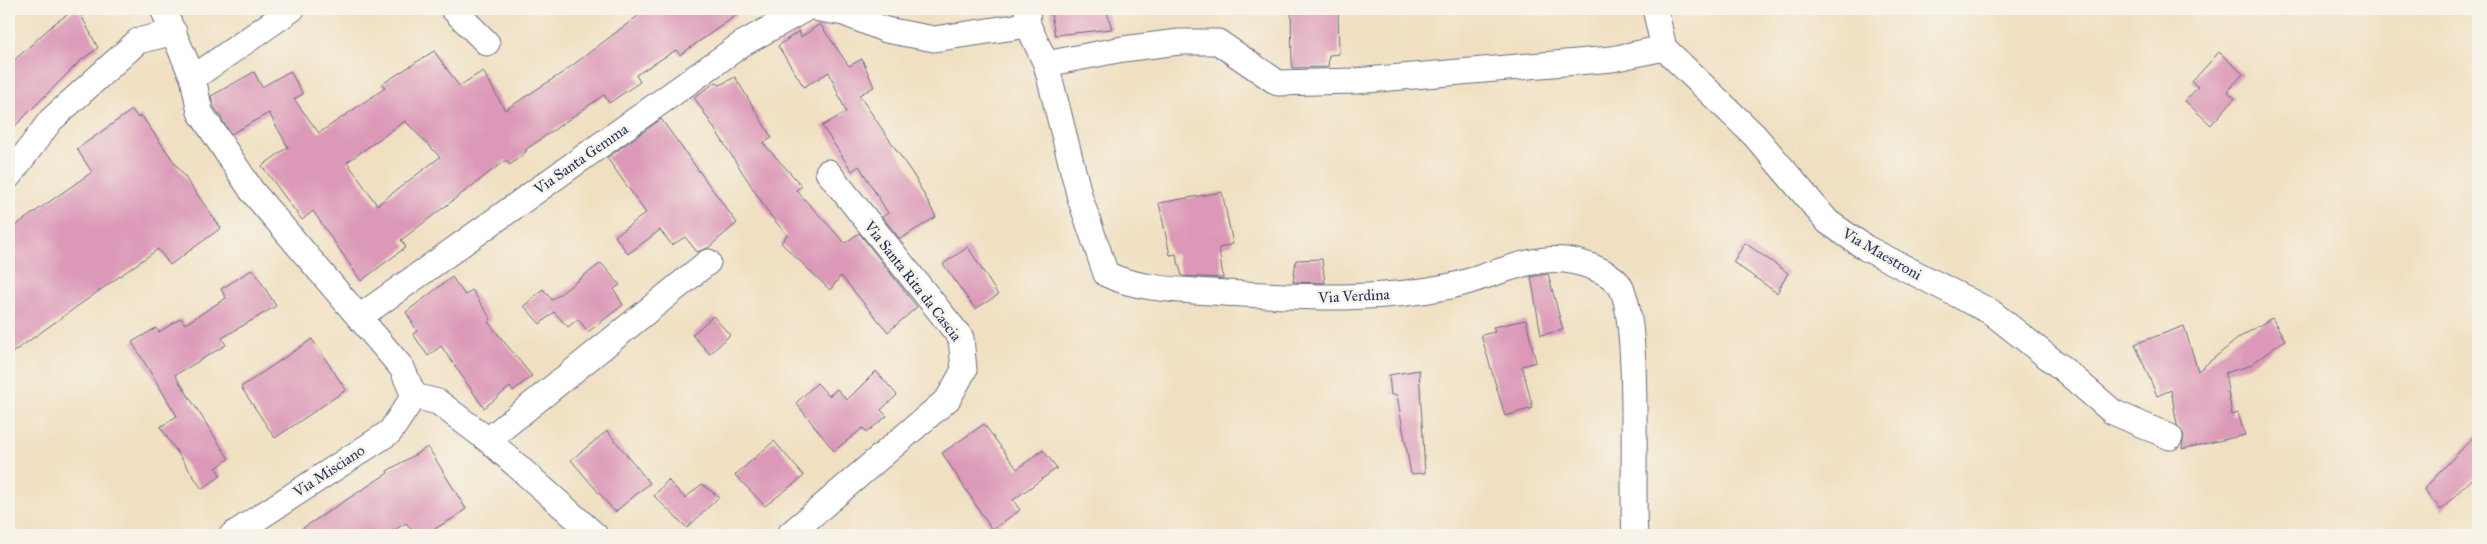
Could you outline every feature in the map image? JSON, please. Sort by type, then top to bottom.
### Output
[{"type":"street","points":[[163,9],[193,78],[200,112],[252,191],[360,316],[402,368],[414,396],[438,402],[488,440],[595,535]]},
{"type":"street","points":[[193,78],[292,9]]},
{"type":"street","points":[[453,9],[486,43]]},
{"type":"street","name":"Via Santa Gemma","points":[[360,316],[742,44],[805,9]]},
{"type":"street","points":[[819,9],[844,13],[886,30],[934,39],[1028,17]]},
{"type":"street","points":[[1046,64],[1123,49],[1179,42],[1218,42],[1278,83],[1355,81],[1612,59],[1664,48],[1655,9]]},
{"type":"street","name":"Via Verdina","points":[[1028,17],[1046,64],[1080,198],[1106,274],[1120,281],[1186,290],[1329,299],[1367,298],[1451,286],[1527,264],[1564,260],[1591,265],[1618,283],[1627,303],[1632,357],[1636,535]]},
{"type":"street","points":[[9,176],[51,120],[138,40],[174,32]]},
{"type":"street","name":"Via Maestroni","points":[[1664,48],[1755,136],[1828,222],[1866,248],[1991,312],[2113,412],[2170,437]]},
{"type":"street","name":"Via Santa Rita da Cascia","points":[[789,535],[948,399],[964,370],[965,358],[961,338],[828,172]]},
{"type":"street","points":[[488,440],[708,262]]},
{"type":"street","name":"Via Misciano","points":[[232,535],[390,432],[414,396]]},
{"type":"building","points":[[78,9],[98,48],[80,61],[9,132],[9,65],[55,23]]},
{"type":"building","points":[[647,9],[745,9],[680,55],[676,50],[636,75],[640,82],[609,103],[604,95],[525,150],[527,151],[510,165],[506,160],[401,240],[406,247],[361,281],[313,211],[302,220],[262,166],[288,147],[269,113],[231,134],[214,106],[211,96],[254,72],[262,87],[290,71],[303,94],[294,99],[319,133],[385,88],[382,84],[434,51],[459,86],[483,71],[505,110],[565,71]],"holes":[[[405,121],[440,157],[377,205],[347,162]]]},
{"type":"building","points":[[1050,9],[1106,9],[1112,29],[1055,35]]},
{"type":"building","points":[[1291,9],[1338,9],[1339,54],[1329,55],[1328,67],[1292,68]]},
{"type":"building","points":[[820,24],[849,66],[862,59],[874,87],[859,95],[914,176],[936,217],[900,239],[882,217],[888,213],[859,166],[852,171],[822,126],[846,112],[829,72],[804,87],[778,46],[799,31],[801,37]]},
{"type":"building","points":[[2219,52],[2243,74],[2227,91],[2235,98],[2211,125],[2185,101],[2198,87],[2192,82]]},
{"type":"building","points":[[735,77],[772,138],[763,143],[802,186],[796,190],[845,243],[859,233],[917,307],[888,332],[841,276],[830,290],[781,243],[787,235],[770,215],[694,97],[716,82],[720,85]]},
{"type":"building","points":[[132,110],[138,118],[141,115],[221,228],[170,265],[158,249],[9,355],[9,230],[92,172],[77,149]]},
{"type":"building","points":[[661,119],[737,223],[708,248],[697,252],[685,237],[672,245],[660,230],[628,254],[615,236],[646,213],[607,158]]},
{"type":"building","points":[[1222,192],[1233,244],[1219,248],[1223,278],[1182,276],[1176,254],[1170,255],[1159,203]]},
{"type":"building","points":[[1745,243],[1788,273],[1777,293],[1733,262]]},
{"type":"building","points":[[968,247],[998,295],[975,309],[943,264]]},
{"type":"building","points":[[1322,259],[1325,283],[1293,282],[1296,260]]},
{"type":"building","points":[[601,263],[620,285],[614,289],[623,305],[588,332],[578,319],[568,327],[554,312],[540,324],[524,306],[543,289],[552,300]]},
{"type":"building","points":[[253,269],[276,306],[222,338],[226,345],[175,375],[229,459],[216,468],[221,476],[202,489],[160,427],[177,416],[132,342],[156,328],[159,332],[181,318],[185,324],[226,298],[221,289]]},
{"type":"building","points":[[1548,274],[1563,330],[1541,335],[1531,277]]},
{"type":"building","points":[[452,277],[465,295],[472,290],[491,319],[488,322],[532,376],[513,391],[510,387],[484,408],[441,346],[428,356],[413,334],[417,331],[406,312]]},
{"type":"building","points":[[713,316],[730,335],[710,354],[692,335]]},
{"type":"building","points":[[2272,318],[2285,340],[2249,366],[2225,373],[2232,415],[2238,413],[2245,435],[2182,449],[2184,435],[2177,425],[2171,390],[2157,396],[2135,344],[2184,326],[2198,371],[2240,337]]},
{"type":"building","points":[[1526,320],[1536,362],[1522,366],[1533,408],[1505,416],[1481,335],[1495,332],[1493,327]]},
{"type":"building","points":[[312,339],[346,390],[275,438],[241,387]]},
{"type":"building","points":[[1419,370],[1425,473],[1411,474],[1397,395],[1391,395],[1389,375]]},
{"type":"building","points":[[876,371],[897,395],[881,410],[887,416],[867,432],[863,428],[834,451],[796,403],[817,383],[829,396],[837,389],[847,400]]},
{"type":"building","points":[[984,424],[1017,469],[1043,450],[1057,468],[1013,500],[1020,510],[992,530],[942,453]]},
{"type":"building","points":[[607,431],[650,483],[615,512],[571,460]]},
{"type":"building","points":[[2478,432],[2478,472],[2441,510],[2424,489]]},
{"type":"building","points":[[774,441],[804,476],[765,506],[735,475]]},
{"type":"building","points":[[428,447],[466,509],[452,519],[424,535],[416,535],[406,523],[386,535],[292,535],[388,473],[387,471]]},
{"type":"building","points":[[668,480],[685,498],[702,484],[719,497],[687,528],[654,496]]}]
